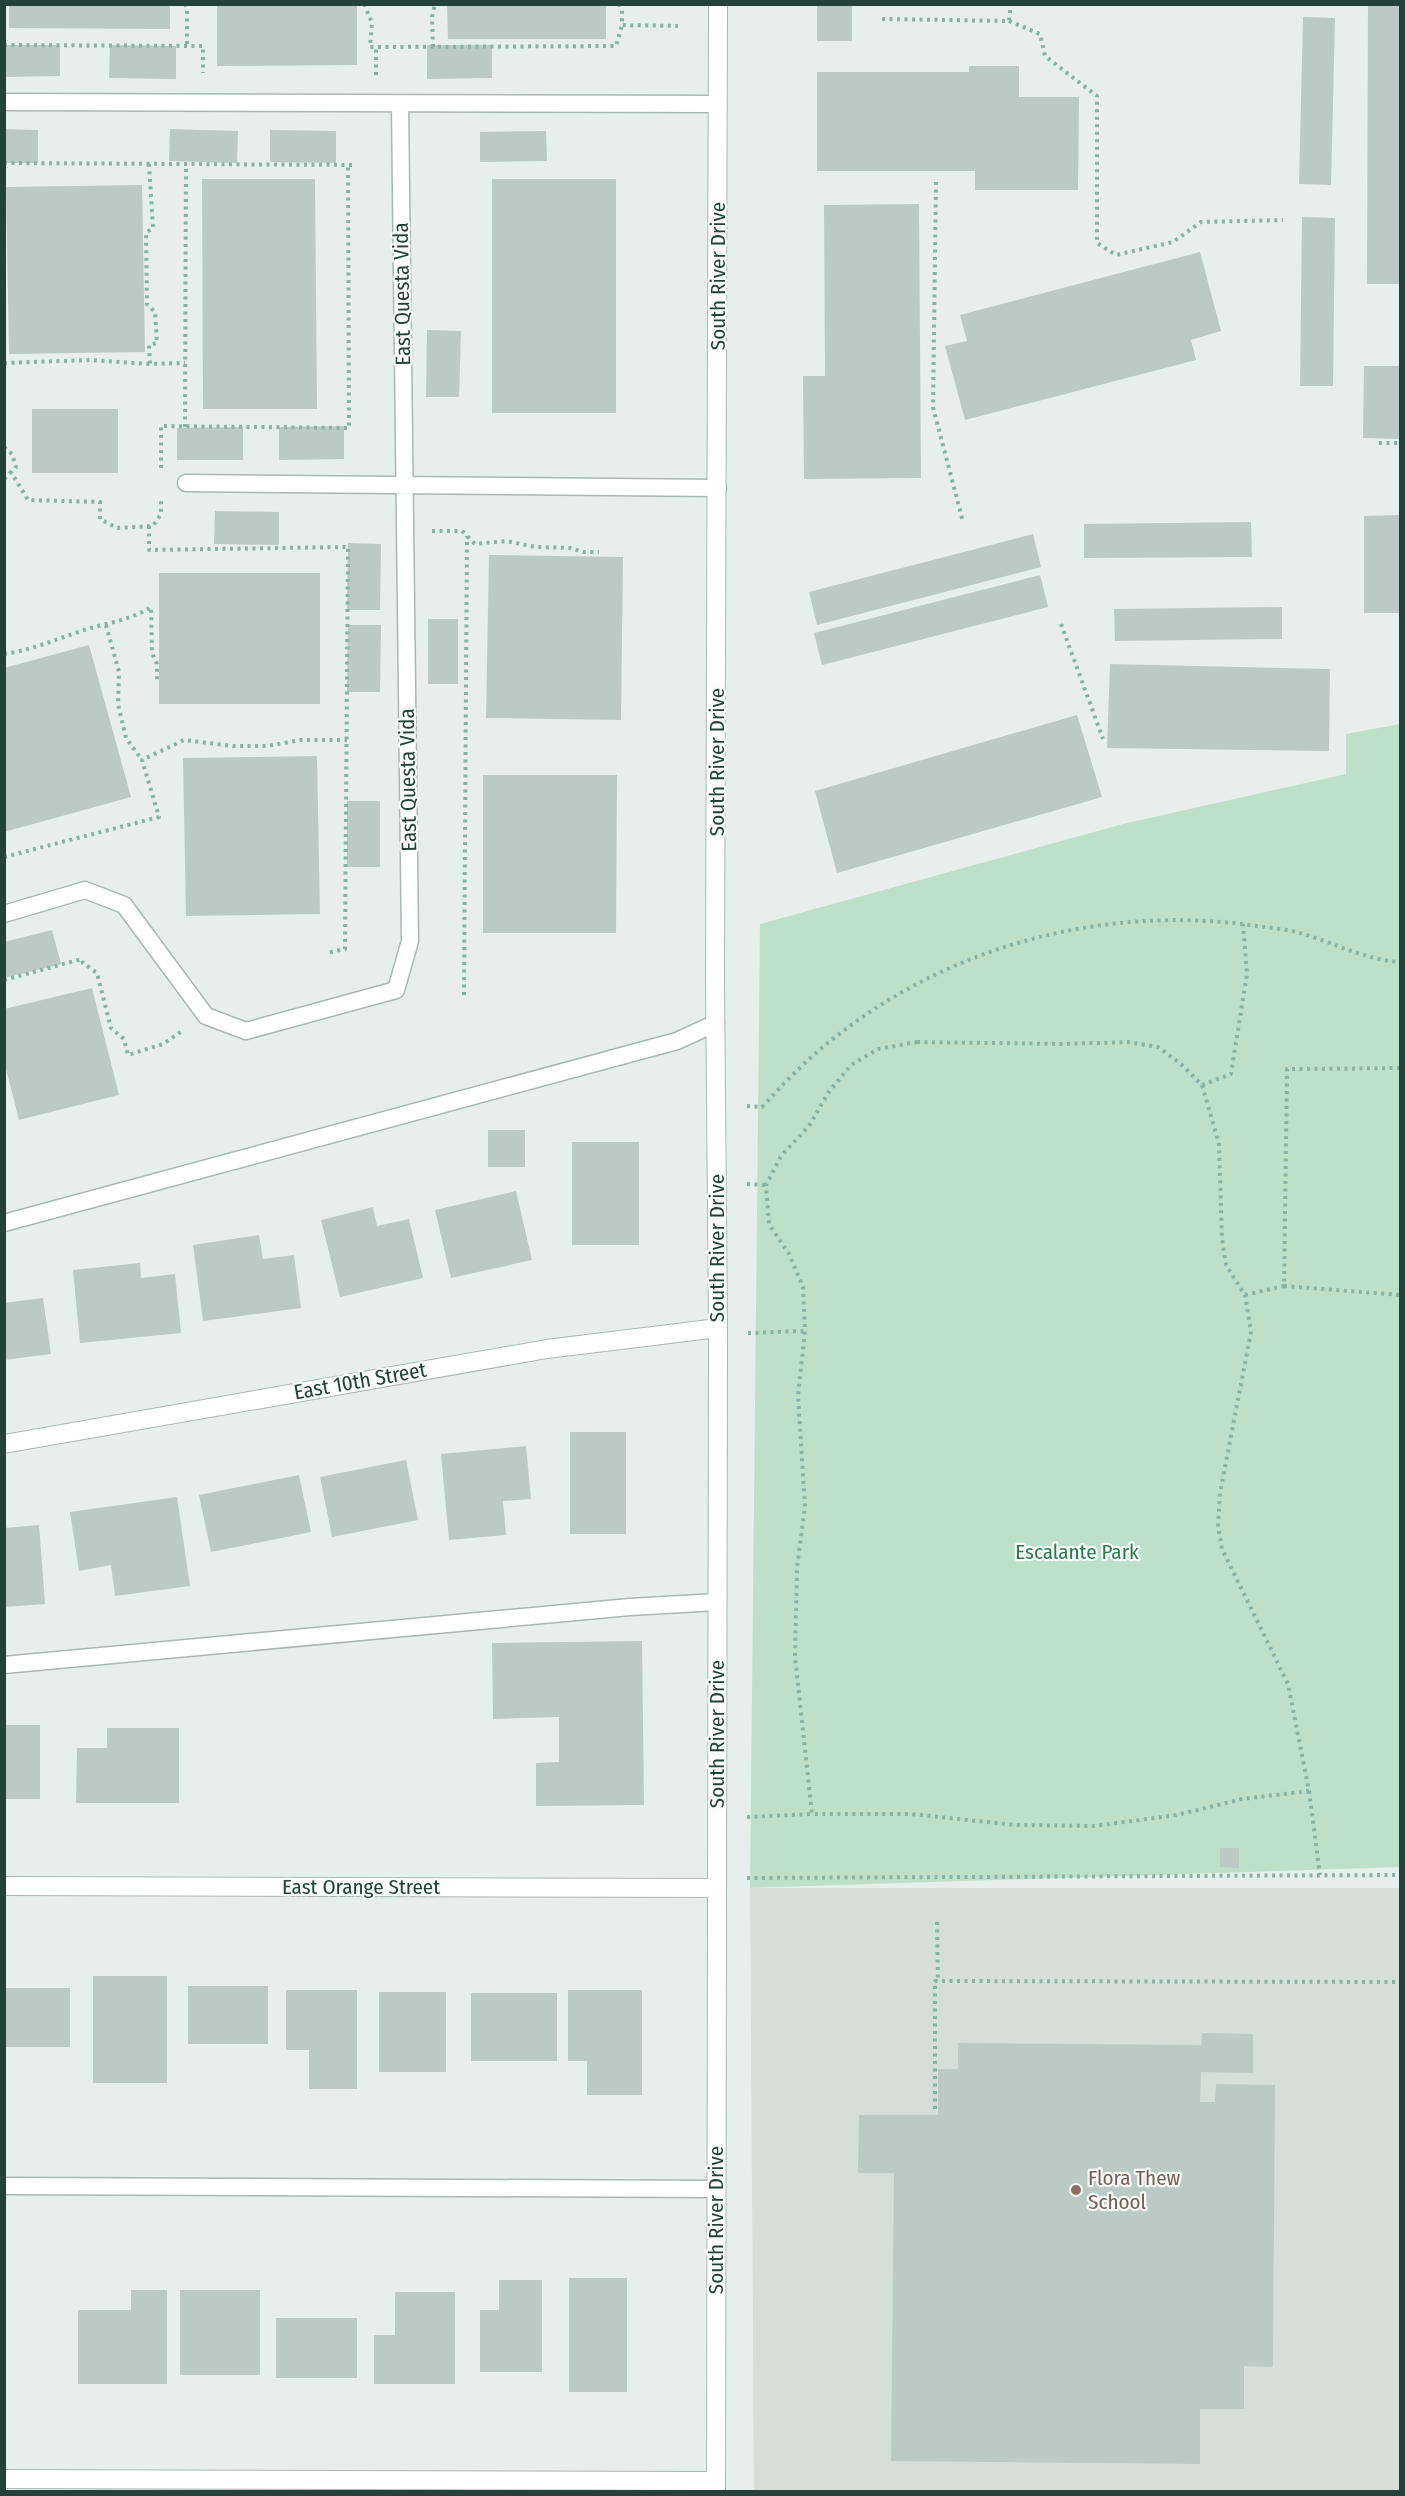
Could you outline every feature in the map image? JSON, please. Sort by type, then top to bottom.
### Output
[{"type":"street","name":"South River Drive","points":[[716,2486],[718,4]]},
{"type":"street","name":"East 10th Street","points":[[4,1444],[547,1349],[718,1328]]},
{"type":"street","name":"East Orange Street","points":[[4,1886],[717,1888]]},
{"type":"street","points":[[4,2479],[716,2486]]},
{"type":"lane","points":[[4,102],[718,104]]},
{"type":"lane","name":"East Questa Vida","points":[[206,1016],[246,1031],[396,990],[410,941],[400,104]]},
{"type":"lane","points":[[186,483],[718,488]]},
{"type":"lane","points":[[4,914],[85,890],[124,905],[206,1016]]},
{"type":"lane","points":[[4,1223],[677,1041],[716,1023]]},
{"type":"lane","points":[[4,1665],[595,1610],[717,1602]]},
{"type":"lane","points":[[4,2186],[716,2189]]},
{"type":"path","points":[[185,4],[187,46]]},
{"type":"path","points":[[364,4],[372,23],[370,47],[616,46],[622,25],[622,10],[619,4]]},
{"type":"path","points":[[434,47],[432,17],[435,4]]},
{"type":"path","points":[[1009,21],[1011,4]]},
{"type":"path","points":[[882,19],[1009,21],[1040,34],[1045,56],[1097,96],[1097,243],[1116,255],[1173,242],[1201,222],[1283,220]]},
{"type":"path","points":[[622,25],[678,26]]},
{"type":"path","points":[[4,45],[203,46],[203,103]]},
{"type":"path","points":[[376,47],[377,104]]},
{"type":"path","points":[[4,163],[356,165]]},
{"type":"path","points":[[149,164],[153,228],[146,233],[147,304],[155,312],[157,344],[149,345],[150,364]]},
{"type":"path","points":[[185,427],[186,164]]},
{"type":"path","points":[[160,471],[160,426],[349,428],[348,165]]},
{"type":"path","points":[[936,182],[933,407],[963,522]]},
{"type":"path","points":[[4,363],[91,360],[150,364],[185,363]]},
{"type":"path","points":[[1379,443],[1401,443]]},
{"type":"path","points":[[4,447],[12,454],[16,467],[4,479]]},
{"type":"path","points":[[10,472],[28,500],[100,502],[100,519],[117,528],[153,526],[160,514],[160,493]]},
{"type":"path","points":[[149,526],[149,550],[348,547],[345,949],[326,953]]},
{"type":"path","points":[[405,532],[462,531],[475,544],[506,541],[536,547],[599,552]]},
{"type":"path","points":[[464,995],[467,536]]},
{"type":"path","points":[[4,654],[27,651],[83,630],[135,617],[152,607],[152,653],[157,664],[157,681]]},
{"type":"path","points":[[1061,624],[1103,739]]},
{"type":"path","points":[[4,857],[159,817],[142,760],[126,738],[118,704],[119,672],[106,625]]},
{"type":"path","points":[[142,760],[184,740],[233,746],[267,746],[301,740],[347,740]]},
{"type":"path","points":[[747,1106],[762,1107],[797,1070],[838,1034],[889,1001],[951,966],[1014,944],[1066,930],[1114,923],[1196,920],[1243,924],[1297,933],[1348,950],[1401,962]]},
{"type":"path","points":[[1202,1085],[1231,1074],[1247,974],[1243,924]]},
{"type":"path","points":[[4,980],[82,959],[83,963],[97,973],[111,1028],[124,1039],[128,1055],[163,1044],[206,1016]]},
{"type":"path","points":[[812,1814],[795,1658],[797,1567],[804,1507],[798,1396],[804,1331],[803,1287],[789,1254],[769,1224],[766,1185],[781,1156],[809,1126],[828,1093],[845,1072],[851,1065],[878,1049],[917,1042],[1065,1044],[1128,1042],[1158,1047],[1181,1064],[1202,1085],[1219,1144],[1222,1239],[1226,1265],[1245,1295],[1251,1332],[1220,1493],[1218,1526],[1222,1549],[1288,1684],[1309,1791],[1320,1875]]},
{"type":"path","points":[[1284,1286],[1287,1069],[1401,1068]]},
{"type":"path","points":[[747,1184],[766,1185]]},
{"type":"path","points":[[1245,1295],[1284,1286],[1401,1295]]},
{"type":"path","points":[[745,1333],[804,1331]]},
{"type":"path","points":[[745,1818],[812,1814],[910,1814],[1016,1825],[1094,1826],[1177,1815],[1242,1799],[1309,1791]]},
{"type":"path","points":[[746,1878],[1401,1875]]},
{"type":"path","points":[[937,1922],[938,1981]]},
{"type":"path","points":[[935,2109],[935,1981],[1401,1982]]},
{"type":"shaded area","name":"Flora Thew School","points":[[750,1888],[1400,1888],[1400,2491],[754,2491]]},
{"type":"green space","name":"Escalante Park","points":[[1400,724],[1400,1867],[750,1888],[760,924],[1123,824],[1346,774],[1346,734]]},
{"type":"building","points":[[9,4],[170,4],[170,29],[9,28]]},
{"type":"building","points":[[217,4],[357,4],[357,65],[217,66]]},
{"type":"building","points":[[447,4],[606,4],[606,39],[448,39]]},
{"type":"building","points":[[817,4],[852,4],[852,41],[817,41]]},
{"type":"building","points":[[1368,4],[1400,4],[1400,284],[1367,284]]},
{"type":"building","points":[[1303,17],[1335,18],[1331,185],[1299,184]]},
{"type":"building","points":[[4,45],[60,45],[60,76],[4,77]]},
{"type":"building","points":[[110,45],[176,46],[176,79],[109,78]]},
{"type":"building","points":[[427,45],[492,45],[492,78],[427,79]]},
{"type":"building","points":[[969,66],[1019,66],[1019,97],[1079,97],[1078,190],[975,190],[975,171],[817,171],[817,72],[969,72]]},
{"type":"building","points":[[4,129],[38,130],[38,163],[4,163]]},
{"type":"building","points":[[170,129],[238,131],[237,163],[169,161]]},
{"type":"building","points":[[270,130],[336,131],[336,163],[270,162]]},
{"type":"building","points":[[546,131],[547,161],[480,162],[480,132]]},
{"type":"building","points":[[202,179],[315,179],[317,409],[203,409]]},
{"type":"building","points":[[492,179],[616,179],[616,413],[492,413]]},
{"type":"building","points":[[142,185],[145,352],[9,354],[6,187]]},
{"type":"building","points":[[919,204],[921,478],[804,479],[803,376],[825,376],[824,205]]},
{"type":"building","points":[[1302,217],[1335,218],[1333,386],[1300,386]]},
{"type":"building","points":[[1200,252],[1221,331],[1191,340],[1196,360],[965,420],[945,346],[967,341],[960,315]]},
{"type":"building","points":[[427,330],[461,331],[459,397],[426,397]]},
{"type":"building","points":[[1364,366],[1400,366],[1400,439],[1363,438]]},
{"type":"building","points":[[32,409],[118,409],[118,473],[32,473]]},
{"type":"building","points":[[344,426],[344,459],[279,460],[279,427]]},
{"type":"building","points":[[243,427],[243,460],[177,460],[177,428]]},
{"type":"building","points":[[215,511],[279,512],[279,545],[214,544]]},
{"type":"building","points":[[1400,515],[1400,613],[1364,613],[1364,516]]},
{"type":"building","points":[[1251,522],[1252,557],[1084,558],[1084,524]]},
{"type":"building","points":[[1033,534],[1041,567],[817,625],[809,592]]},
{"type":"building","points":[[348,543],[381,544],[380,610],[347,610]]},
{"type":"building","points":[[489,555],[623,557],[621,720],[486,718]]},
{"type":"building","points":[[159,573],[320,573],[320,704],[159,704]]},
{"type":"building","points":[[1040,575],[1048,607],[822,665],[814,633]]},
{"type":"building","points":[[1282,607],[1282,639],[1115,641],[1114,609]]},
{"type":"building","points":[[428,619],[458,619],[458,684],[428,684]]},
{"type":"building","points":[[348,625],[381,625],[380,692],[347,692]]},
{"type":"building","points":[[89,645],[131,797],[4,832],[4,668]]},
{"type":"building","points":[[1110,664],[1330,669],[1329,751],[1107,748]]},
{"type":"building","points":[[1077,715],[1102,797],[837,873],[815,791]]},
{"type":"building","points":[[317,756],[320,914],[186,916],[183,758]]},
{"type":"building","points":[[483,775],[617,775],[616,933],[483,933]]},
{"type":"building","points":[[347,801],[380,801],[380,867],[347,867]]},
{"type":"building","points":[[52,930],[61,964],[4,978],[4,942]]},
{"type":"building","points":[[92,988],[119,1095],[19,1120],[4,1061],[4,1009]]},
{"type":"building","points":[[488,1130],[525,1130],[525,1167],[488,1167]]},
{"type":"building","points":[[572,1142],[639,1142],[639,1245],[572,1245]]},
{"type":"building","points":[[516,1191],[532,1260],[451,1278],[435,1210]]},
{"type":"building","points":[[373,1207],[377,1226],[409,1219],[423,1278],[340,1297],[321,1220]]},
{"type":"building","points":[[259,1235],[263,1259],[294,1255],[301,1308],[203,1321],[193,1245]]},
{"type":"building","points":[[140,1263],[141,1278],[175,1274],[181,1333],[80,1343],[73,1270]]},
{"type":"building","points":[[43,1298],[51,1354],[4,1360],[4,1303]]},
{"type":"building","points":[[570,1432],[626,1432],[626,1534],[570,1534]]},
{"type":"building","points":[[526,1446],[531,1499],[503,1501],[506,1535],[449,1540],[441,1454]]},
{"type":"building","points":[[406,1460],[418,1520],[332,1537],[320,1477]]},
{"type":"building","points":[[299,1475],[311,1532],[211,1552],[199,1495]]},
{"type":"building","points":[[177,1497],[190,1586],[115,1596],[111,1565],[79,1571],[70,1512]]},
{"type":"building","points":[[39,1525],[45,1604],[4,1607],[4,1528]]},
{"type":"building","points":[[642,1641],[644,1805],[536,1806],[536,1763],[559,1762],[559,1717],[493,1719],[492,1643]]},
{"type":"building","points":[[4,1725],[40,1725],[40,1799],[4,1799]]},
{"type":"building","points":[[107,1728],[179,1728],[179,1803],[76,1803],[77,1748],[107,1748]]},
{"type":"building","points":[[1220,1848],[1239,1848],[1239,1868],[1220,1867]]},
{"type":"building","points":[[93,1976],[167,1976],[167,2083],[93,2083]]},
{"type":"building","points":[[188,1986],[268,1986],[268,2044],[188,2044]]},
{"type":"building","points":[[4,1988],[70,1988],[70,2047],[4,2047]]},
{"type":"building","points":[[286,1990],[357,1990],[357,2089],[309,2089],[309,2050],[286,2050]]},
{"type":"building","points":[[568,1990],[642,1990],[642,2095],[587,2095],[587,2061],[568,2061]]},
{"type":"building","points":[[379,1992],[446,1992],[446,2072],[379,2072]]},
{"type":"building","points":[[471,1993],[557,1993],[557,2061],[471,2061]]},
{"type":"building","points":[[1202,2033],[1253,2034],[1253,2073],[1201,2072],[1200,2102],[1215,2102],[1216,2084],[1275,2085],[1273,2367],[1244,2366],[1244,2409],[1200,2409],[1200,2464],[891,2461],[894,2173],[858,2173],[859,2115],[938,2115],[938,2069],[958,2069],[958,2043],[1201,2045]]},
{"type":"building","points":[[569,2278],[627,2278],[627,2392],[569,2392]]},
{"type":"building","points":[[499,2280],[542,2280],[542,2372],[480,2372],[480,2310],[499,2310]]},
{"type":"building","points":[[131,2290],[167,2290],[167,2384],[78,2384],[78,2310],[131,2310]]},
{"type":"building","points":[[180,2290],[260,2290],[260,2375],[180,2375]]},
{"type":"building","points":[[395,2292],[455,2292],[455,2384],[374,2384],[374,2335],[395,2335]]},
{"type":"building","points":[[276,2318],[357,2318],[357,2378],[276,2378]]},
{"type":"place","name":"Flora Thew School","points":[[1076,2190]]}]
